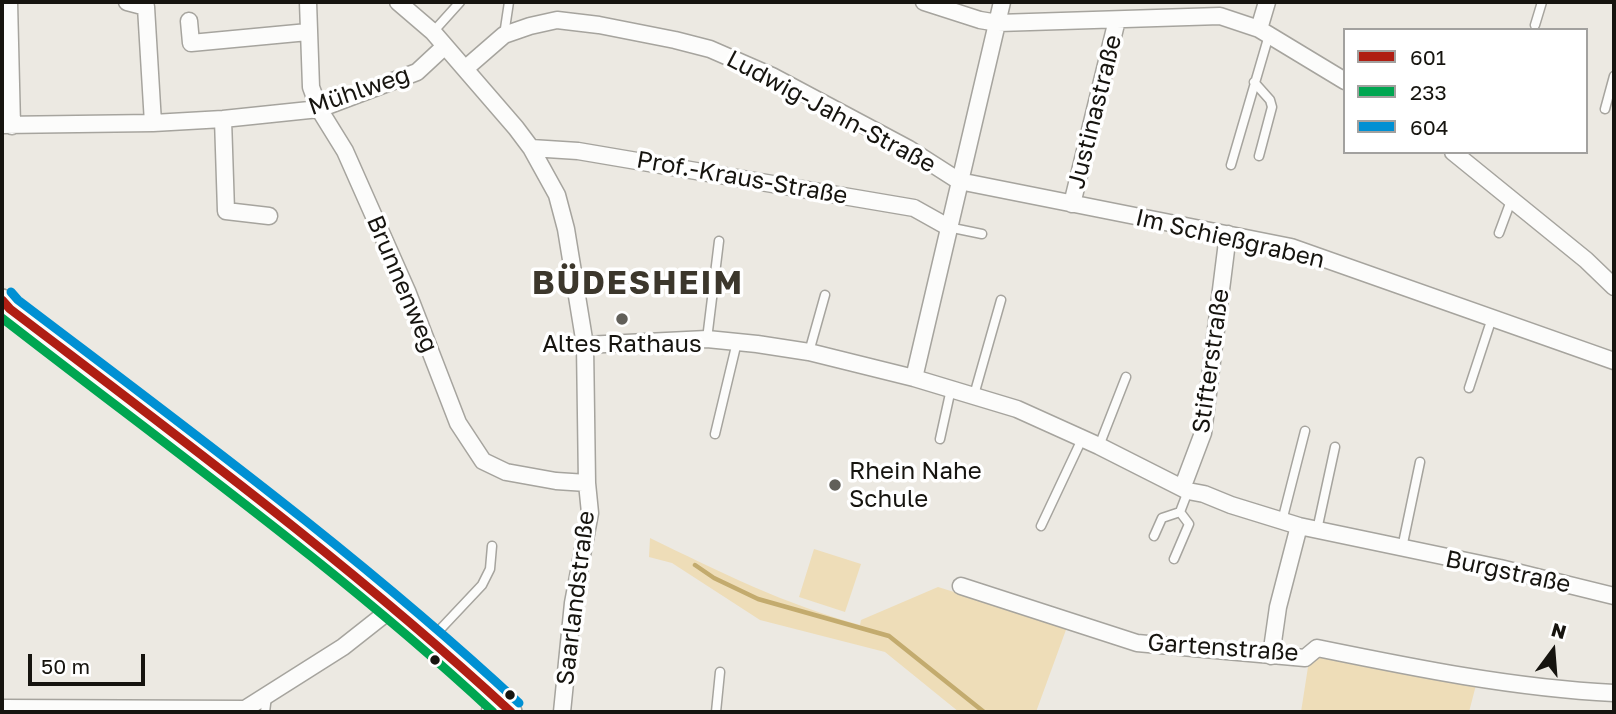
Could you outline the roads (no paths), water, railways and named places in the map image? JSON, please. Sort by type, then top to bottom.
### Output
[{"type":"main road","points":[[2,300],[9,309],[281,514],[395,606],[511,712]]},
{"type":"street","points":[[7,125],[9,2]]},
{"type":"street","points":[[127,2],[146,7],[153,123]]},
{"type":"street","name":"Brunnenweg","points":[[308,2],[312,87],[319,109],[345,151],[407,291],[458,423],[483,461],[506,472],[556,481],[587,483]]},
{"type":"street","name":"Saarlandstraße","points":[[398,2],[433,33],[466,68],[531,148],[557,195],[566,229],[585,345],[587,483],[590,513],[573,603],[561,711]]},
{"type":"street","points":[[924,2],[998,23],[1220,16],[1264,32],[1343,80]]},
{"type":"street","points":[[914,378],[1002,2]]},
{"type":"street","points":[[1264,32],[1267,2]]},
{"type":"street","name":"Ludwig-Jahn-Straße","points":[[466,68],[503,35],[557,20],[640,32],[709,49],[772,76],[909,149],[959,181]]},
{"type":"street","name":"Justinastraße","points":[[1072,204],[1117,20]]},
{"type":"street","points":[[189,21],[191,43],[308,32]]},
{"type":"street","name":"Mühlweg","points":[[7,125],[153,123],[319,109],[417,72],[444,46]]},
{"type":"street","points":[[223,119],[226,211],[269,216]]},
{"type":"street","name":"Prof.-Kraus-Straße","points":[[531,148],[578,151],[914,208],[948,227]]},
{"type":"street","points":[[1456,154],[1586,260],[1614,287]]},
{"type":"street","name":"Im Schießgraben","points":[[959,181],[1290,247],[1614,361]]},
{"type":"street","name":"Stifterstraße","points":[[1185,488],[1203,433],[1228,234]]},
{"type":"street","name":"Burgstraße","points":[[585,345],[707,339],[809,352],[914,378],[1017,409],[1185,488],[1282,521],[1500,568],[1614,596]]},
{"type":"street","points":[[1271,656],[1278,607],[1299,526]]},
{"type":"street","name":"Gartenstraße","points":[[961,586],[1137,643],[1306,658],[1317,648],[1480,680],[1614,693]]},
{"type":"street","points":[[2,708],[244,709],[343,647],[395,606]]},
{"type":"lane","points":[[433,33],[460,2]]},
{"type":"lane","points":[[503,35],[509,2]]},
{"type":"lane","points":[[1535,25],[1542,2]]},
{"type":"lane","points":[[1231,165],[1254,82],[1264,32]]},
{"type":"lane","points":[[1605,109],[1614,76]]},
{"type":"lane","points":[[1254,82],[1272,107],[1259,156]]},
{"type":"lane","points":[[1499,233],[1512,198]]},
{"type":"lane","points":[[948,227],[982,234]]},
{"type":"lane","points":[[707,339],[719,241]]},
{"type":"lane","points":[[809,352],[825,295]]},
{"type":"lane","points":[[974,395],[1001,300]]},
{"type":"lane","points":[[1469,388],[1492,318]]},
{"type":"lane","points":[[715,434],[737,342]]},
{"type":"lane","points":[[1099,446],[1126,377]]},
{"type":"lane","points":[[940,439],[951,389]]},
{"type":"lane","points":[[1282,521],[1305,431]]},
{"type":"lane","points":[[1041,526],[1082,439]]},
{"type":"lane","points":[[1317,530],[1335,447]]},
{"type":"lane","points":[[1402,549],[1420,462]]},
{"type":"lane","points":[[1174,559],[1189,524],[1180,512],[1185,488]]},
{"type":"lane","points":[[1154,536],[1161,518],[1180,512]]},
{"type":"lane","points":[[432,638],[482,585],[490,569],[492,546]]},
{"type":"lane","points":[[716,712],[720,673]]},
{"type":"lane","points":[[486,712],[488,690]]},
{"type":"lane","points":[[265,712],[267,695]]},
{"type":"waterway","points":[[695,565],[714,578],[758,599],[889,636],[984,712]]},
{"type":"place","name":"Altes Rathaus","points":[[622,319]]},
{"type":"place","name":"Rhein Nahe Schule","points":[[835,485]]},
{"type":"district","name":"BÜDESHEIM","points":[[638,284]]}]
